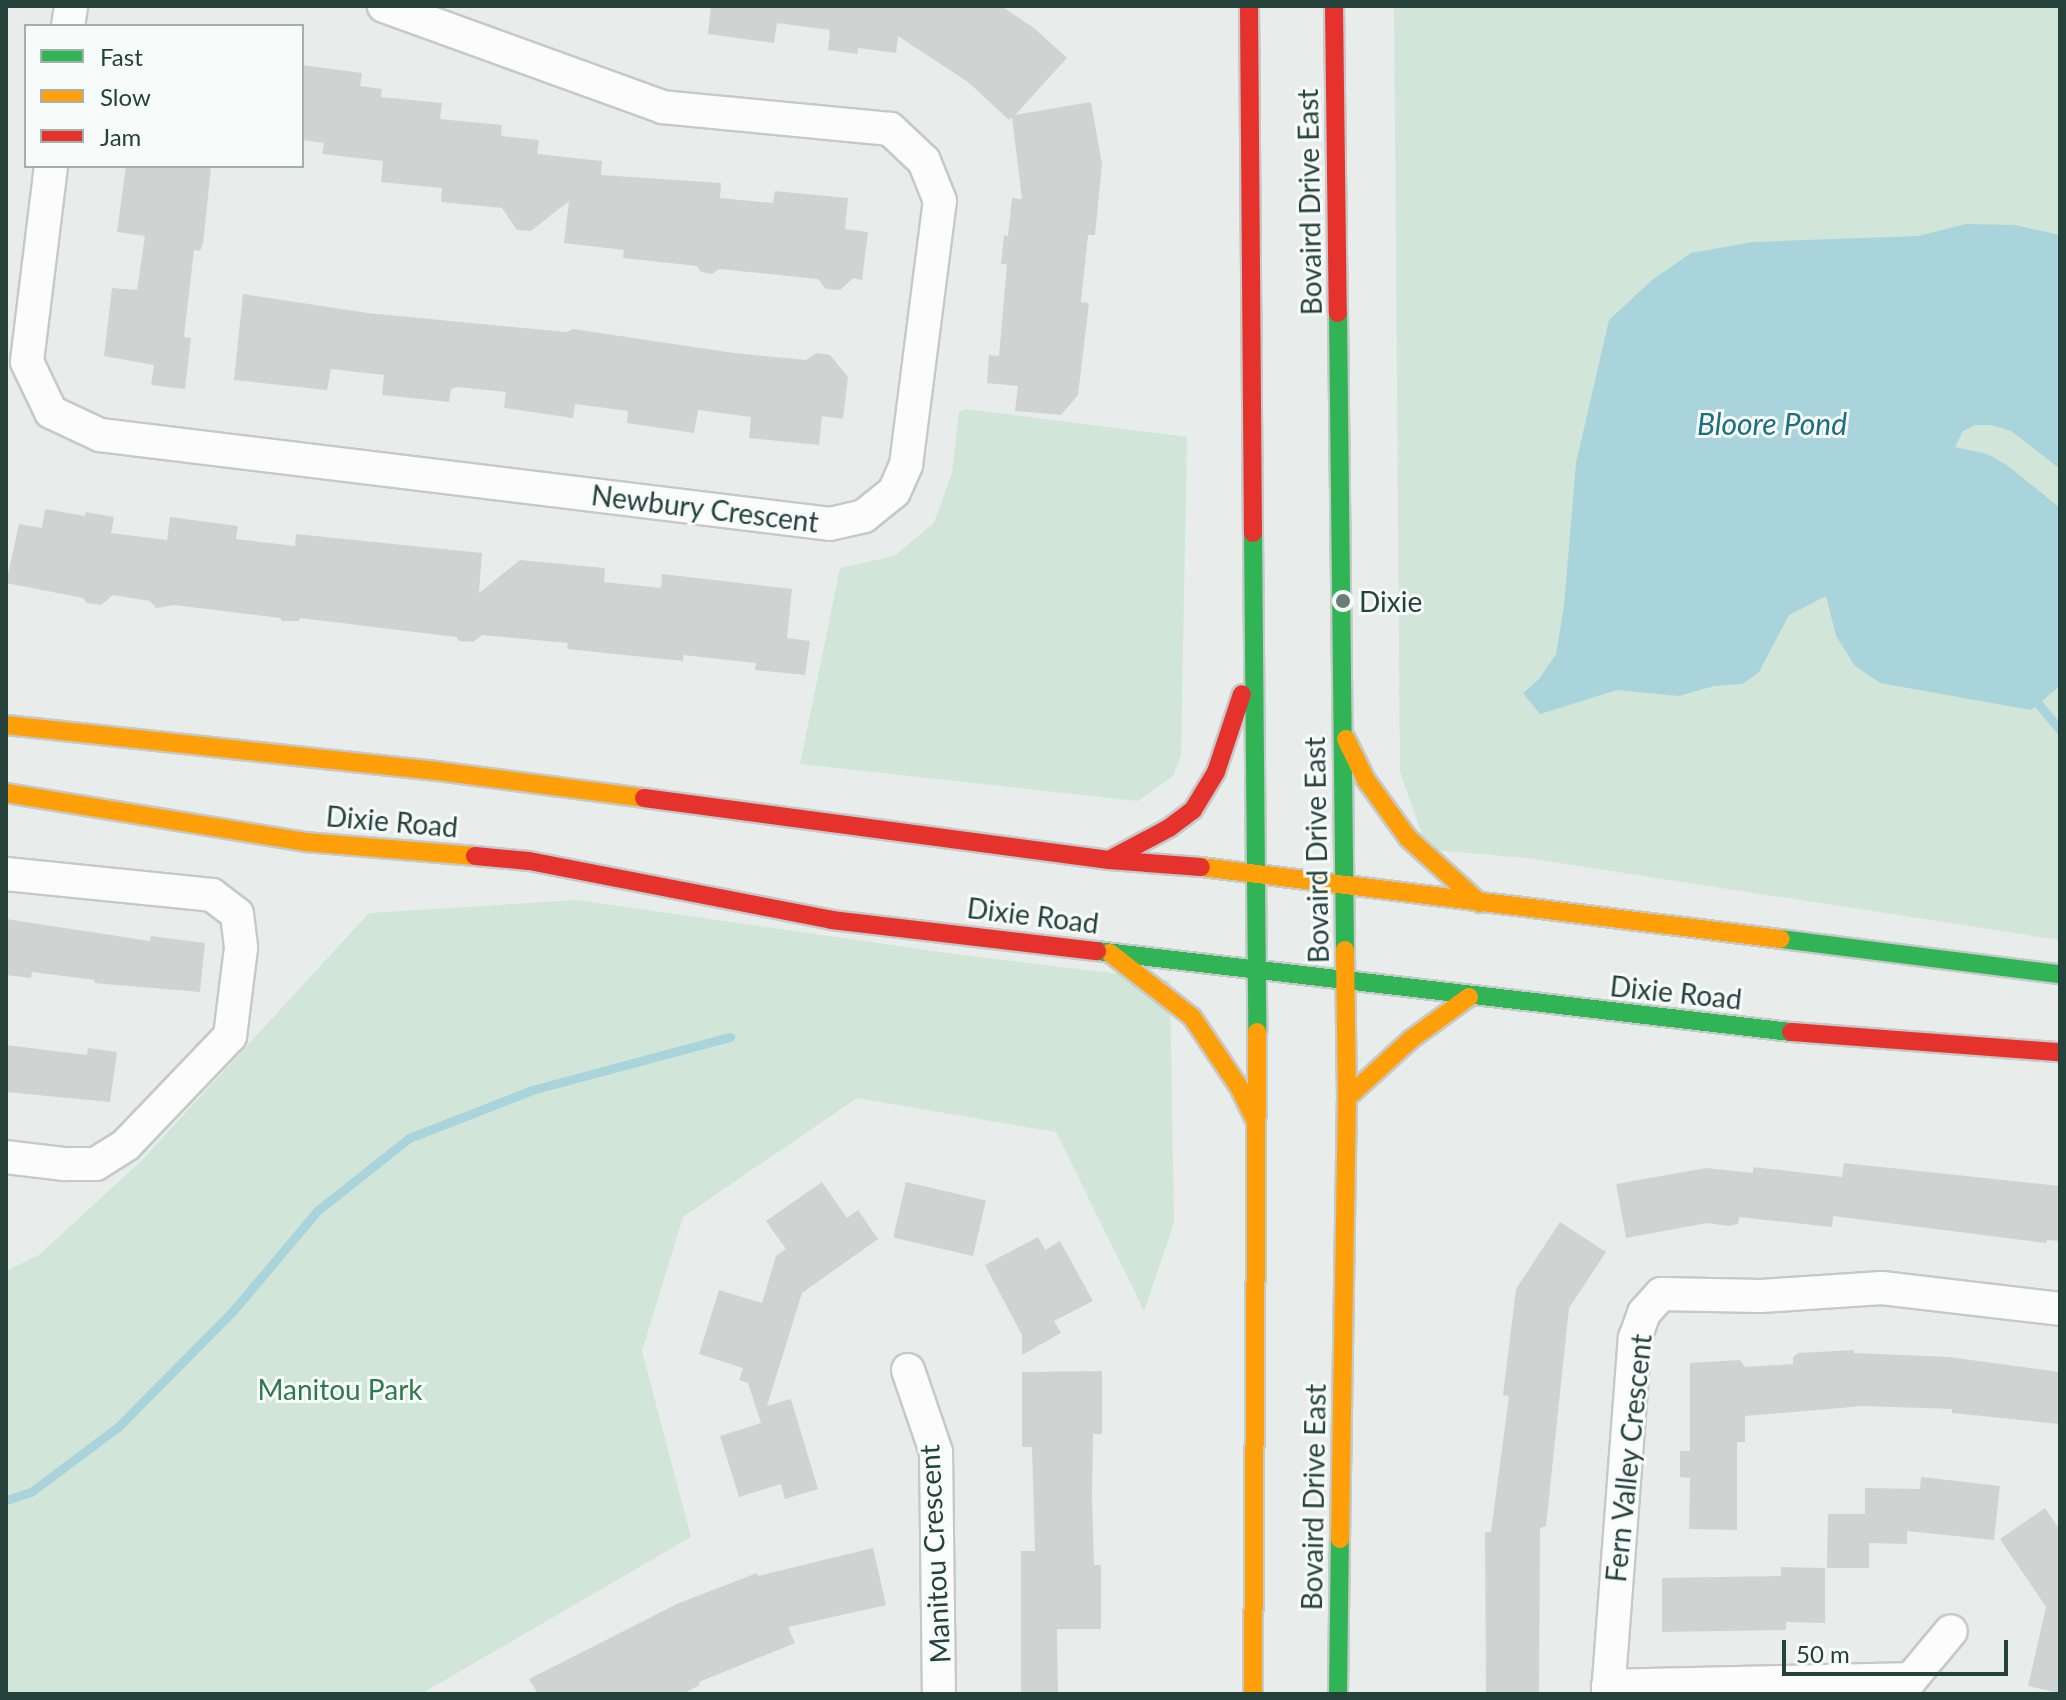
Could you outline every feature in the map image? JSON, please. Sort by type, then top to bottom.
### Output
[{"type":"main road","name":"Bovaird Drive East","points":[[1249,6],[1257,968],[1253,1694]]},
{"type":"main road","name":"Bovaird Drive East","points":[[1334,6],[1347,1098],[1338,1694]]},
{"type":"main road","points":[[1109,860],[1169,828],[1193,810],[1216,772],[1253,661]]},
{"type":"main road","name":"Dixie Road","points":[[6,725],[437,771],[1109,860],[2060,974]]},
{"type":"main road","points":[[1343,733],[1366,780],[1408,838],[1480,903]]},
{"type":"main road","name":"Dixie Road","points":[[6,793],[305,842],[529,861],[832,920],[1346,977],[1469,997],[1847,1039],[2060,1052]]},
{"type":"main road","points":[[1108,952],[1192,1017],[1239,1087],[1256,1122]]},
{"type":"main road","points":[[1347,1098],[1410,1040],[1469,997]]},
{"type":"street","name":"Newbury Crescent","points":[[51,168],[27,362],[51,412],[100,435],[830,524],[864,516],[894,492],[906,465],[940,201],[924,161],[890,129],[663,107],[384,6]]},
{"type":"street","points":[[6,874],[212,895],[237,914],[241,948],[230,1036],[126,1145],[96,1164],[64,1164],[6,1157]]},
{"type":"street","name":"Fern Valley Crescent","points":[[1608,1690],[1635,1338],[1644,1313],[1661,1294],[1761,1296],[1882,1288],[2060,1309]]},
{"type":"street","name":"Manitou Crescent","points":[[908,1370],[936,1452],[939,1694]]},
{"type":"street","points":[[1608,1690],[1911,1679],[1951,1631]]},
{"type":"green space","points":[[1394,6],[2060,6],[2060,940],[1527,858],[1421,849],[1423,837],[1400,772]]},
{"type":"green space","points":[[966,409],[1187,437],[1181,756],[1173,776],[1138,801],[800,764],[840,568],[894,556],[934,523],[952,473],[959,412]]},
{"type":"green space","name":"Manitou Park","points":[[577,900],[954,954],[1170,980],[1174,1223],[1144,1311],[1056,1132],[857,1098],[683,1217],[642,1351],[691,1537],[421,1694],[6,1694],[6,1271],[39,1255],[141,1161],[369,913]]},
{"type":"water","name":"Bloore Pond","points":[[1966,224],[2015,225],[2060,235],[2060,469],[2011,431],[1991,425],[1975,425],[1963,431],[1955,447],[1987,454],[2007,465],[2060,508],[2060,686],[2031,710],[1880,683],[1855,666],[1836,636],[1826,596],[1789,615],[1759,672],[1743,684],[1714,686],[1679,696],[1617,690],[1540,714],[1523,693],[1539,679],[1556,654],[1564,606],[1576,463],[1609,320],[1652,280],[1691,253],[1753,242],[1918,236]]},
{"type":"building","points":[[711,6],[1001,6],[1034,28],[1067,58],[1015,115],[1091,102],[1102,164],[1095,235],[1088,235],[1081,302],[1089,303],[1078,395],[1061,415],[1015,411],[1018,386],[987,383],[989,355],[999,356],[1007,264],[1001,264],[1004,235],[1008,236],[1012,198],[1022,199],[1012,117],[1009,120],[968,82],[898,36],[896,53],[858,48],[857,54],[828,50],[830,30],[777,23],[774,43],[708,34]]},
{"type":"building","points":[[304,65],[362,73],[360,86],[382,89],[381,97],[442,103],[440,119],[502,125],[501,136],[539,140],[537,154],[602,161],[601,175],[721,183],[720,198],[773,203],[775,191],[848,198],[845,229],[868,232],[862,280],[853,278],[840,290],[826,289],[818,279],[719,269],[712,274],[701,272],[697,266],[623,258],[624,250],[564,243],[569,201],[531,231],[517,230],[502,208],[441,202],[442,188],[381,182],[383,161],[322,154],[324,143],[304,140]]},
{"type":"building","points":[[126,168],[211,168],[203,244],[200,251],[194,250],[184,337],[191,338],[185,389],[151,385],[154,365],[104,356],[112,288],[137,290],[145,236],[117,232]]},
{"type":"building","points":[[243,294],[368,313],[566,332],[573,329],[734,353],[806,360],[816,353],[830,355],[848,377],[843,419],[822,416],[819,445],[749,438],[751,417],[698,410],[694,433],[627,423],[628,411],[575,404],[573,418],[504,408],[506,392],[457,387],[451,389],[449,402],[382,395],[384,375],[331,369],[327,390],[234,380]]},
{"type":"building","points":[[45,509],[114,517],[111,533],[167,540],[170,517],[238,526],[236,539],[295,546],[296,534],[482,553],[479,593],[520,560],[605,568],[604,582],[661,588],[662,574],[792,589],[787,638],[810,641],[805,675],[755,670],[756,663],[683,655],[683,661],[567,649],[568,643],[482,635],[473,642],[459,641],[456,637],[300,618],[299,621],[282,621],[280,618],[174,605],[156,608],[150,601],[113,595],[101,605],[87,603],[83,598],[6,583],[19,524],[42,528]]},
{"type":"building","points":[[6,919],[150,941],[151,936],[205,943],[200,992],[94,983],[95,980],[32,972],[31,978],[6,975]]},
{"type":"building","points":[[6,1045],[87,1055],[88,1048],[117,1052],[110,1102],[6,1092]]},
{"type":"building","points":[[1844,1163],[2060,1186],[2060,1241],[2047,1240],[2046,1243],[1833,1216],[1832,1227],[1739,1217],[1738,1224],[1729,1226],[1707,1223],[1626,1238],[1616,1184],[1706,1168],[1753,1173],[1753,1167],[1842,1177]]},
{"type":"building","points":[[822,1182],[847,1218],[858,1210],[878,1239],[802,1293],[767,1406],[791,1399],[818,1489],[785,1499],[781,1484],[739,1497],[720,1436],[761,1423],[748,1383],[739,1380],[743,1368],[699,1354],[719,1290],[762,1303],[776,1256],[786,1249],[766,1221]]},
{"type":"building","points":[[906,1182],[986,1200],[973,1256],[893,1238]]},
{"type":"building","points":[[1560,1222],[1606,1252],[1569,1308],[1546,1526],[1540,1528],[1539,1694],[1486,1694],[1485,1532],[1491,1532],[1509,1396],[1503,1395],[1516,1289]]},
{"type":"building","points":[[1038,1237],[1045,1250],[1060,1241],[1093,1301],[1054,1321],[1061,1333],[1022,1355],[1022,1335],[985,1265]]},
{"type":"building","points":[[1854,1350],[1854,1353],[1949,1357],[2060,1372],[2060,1424],[1952,1413],[1952,1409],[1864,1406],[1745,1416],[1745,1442],[1737,1442],[1737,1530],[1689,1529],[1690,1478],[1680,1477],[1680,1451],[1690,1451],[1690,1363],[1740,1360],[1745,1367],[1793,1364],[1793,1357],[1798,1353]]},
{"type":"building","points":[[1102,1371],[1102,1434],[1093,1434],[1092,1496],[1094,1565],[1101,1565],[1101,1629],[1057,1629],[1058,1694],[1021,1694],[1021,1551],[1035,1551],[1032,1447],[1022,1447],[1022,1372]]},
{"type":"building","points":[[1921,1477],[2000,1486],[1994,1540],[1907,1531],[1907,1544],[1869,1543],[1869,1568],[1827,1568],[1828,1514],[1865,1514],[1865,1488],[1920,1489]]},
{"type":"building","points":[[2045,1508],[2060,1530],[2060,1693],[2028,1686],[2046,1607],[2000,1539]]},
{"type":"building","points":[[873,1548],[886,1605],[788,1627],[795,1643],[699,1682],[700,1685],[682,1694],[538,1694],[529,1679],[679,1603],[757,1573],[758,1576]]},
{"type":"building","points":[[1781,1567],[1825,1568],[1825,1623],[1786,1622],[1786,1630],[1662,1632],[1662,1578],[1781,1576]]},
{"type":"waterway","points":[[2032,696],[2060,730]]},
{"type":"waterway","points":[[6,1500],[31,1492],[118,1427],[232,1312],[317,1211],[409,1138],[532,1090],[730,1037]]},
{"type":"traffic: fast","points":[[1338,313],[1345,950]]},
{"type":"traffic: fast","points":[[1253,533],[1257,1032]]},
{"type":"traffic: fast","points":[[1781,939],[2060,974]]},
{"type":"traffic: fast","points":[[1097,951],[1791,1032]]},
{"type":"traffic: fast","points":[[1338,1694],[1340,1539]]},
{"type":"traffic: slow","points":[[6,725],[437,771],[644,798]]},
{"type":"traffic: slow","points":[[1346,739],[1366,780],[1408,838],[1480,903]]},
{"type":"traffic: slow","points":[[6,793],[305,842],[475,856]]},
{"type":"traffic: slow","points":[[1201,867],[1781,939]]},
{"type":"traffic: slow","points":[[1340,1539],[1347,1098],[1345,950]]},
{"type":"traffic: slow","points":[[1110,953],[1192,1017],[1239,1087],[1254,1118]]},
{"type":"traffic: slow","points":[[1347,1098],[1410,1040],[1469,997]]},
{"type":"traffic: slow","points":[[1253,1694],[1257,1032]]},
{"type":"traffic: jam","points":[[1249,6],[1253,533]]},
{"type":"traffic: jam","points":[[1334,6],[1338,313]]},
{"type":"traffic: jam","points":[[1109,860],[1169,828],[1193,810],[1216,772],[1242,694]]},
{"type":"traffic: jam","points":[[644,798],[1109,860],[1201,867]]},
{"type":"traffic: jam","points":[[475,856],[529,861],[832,920],[1097,951]]},
{"type":"traffic: jam","points":[[1791,1032],[2060,1052]]},
{"type":"place","name":"Dixie","points":[[1343,601]]}]
